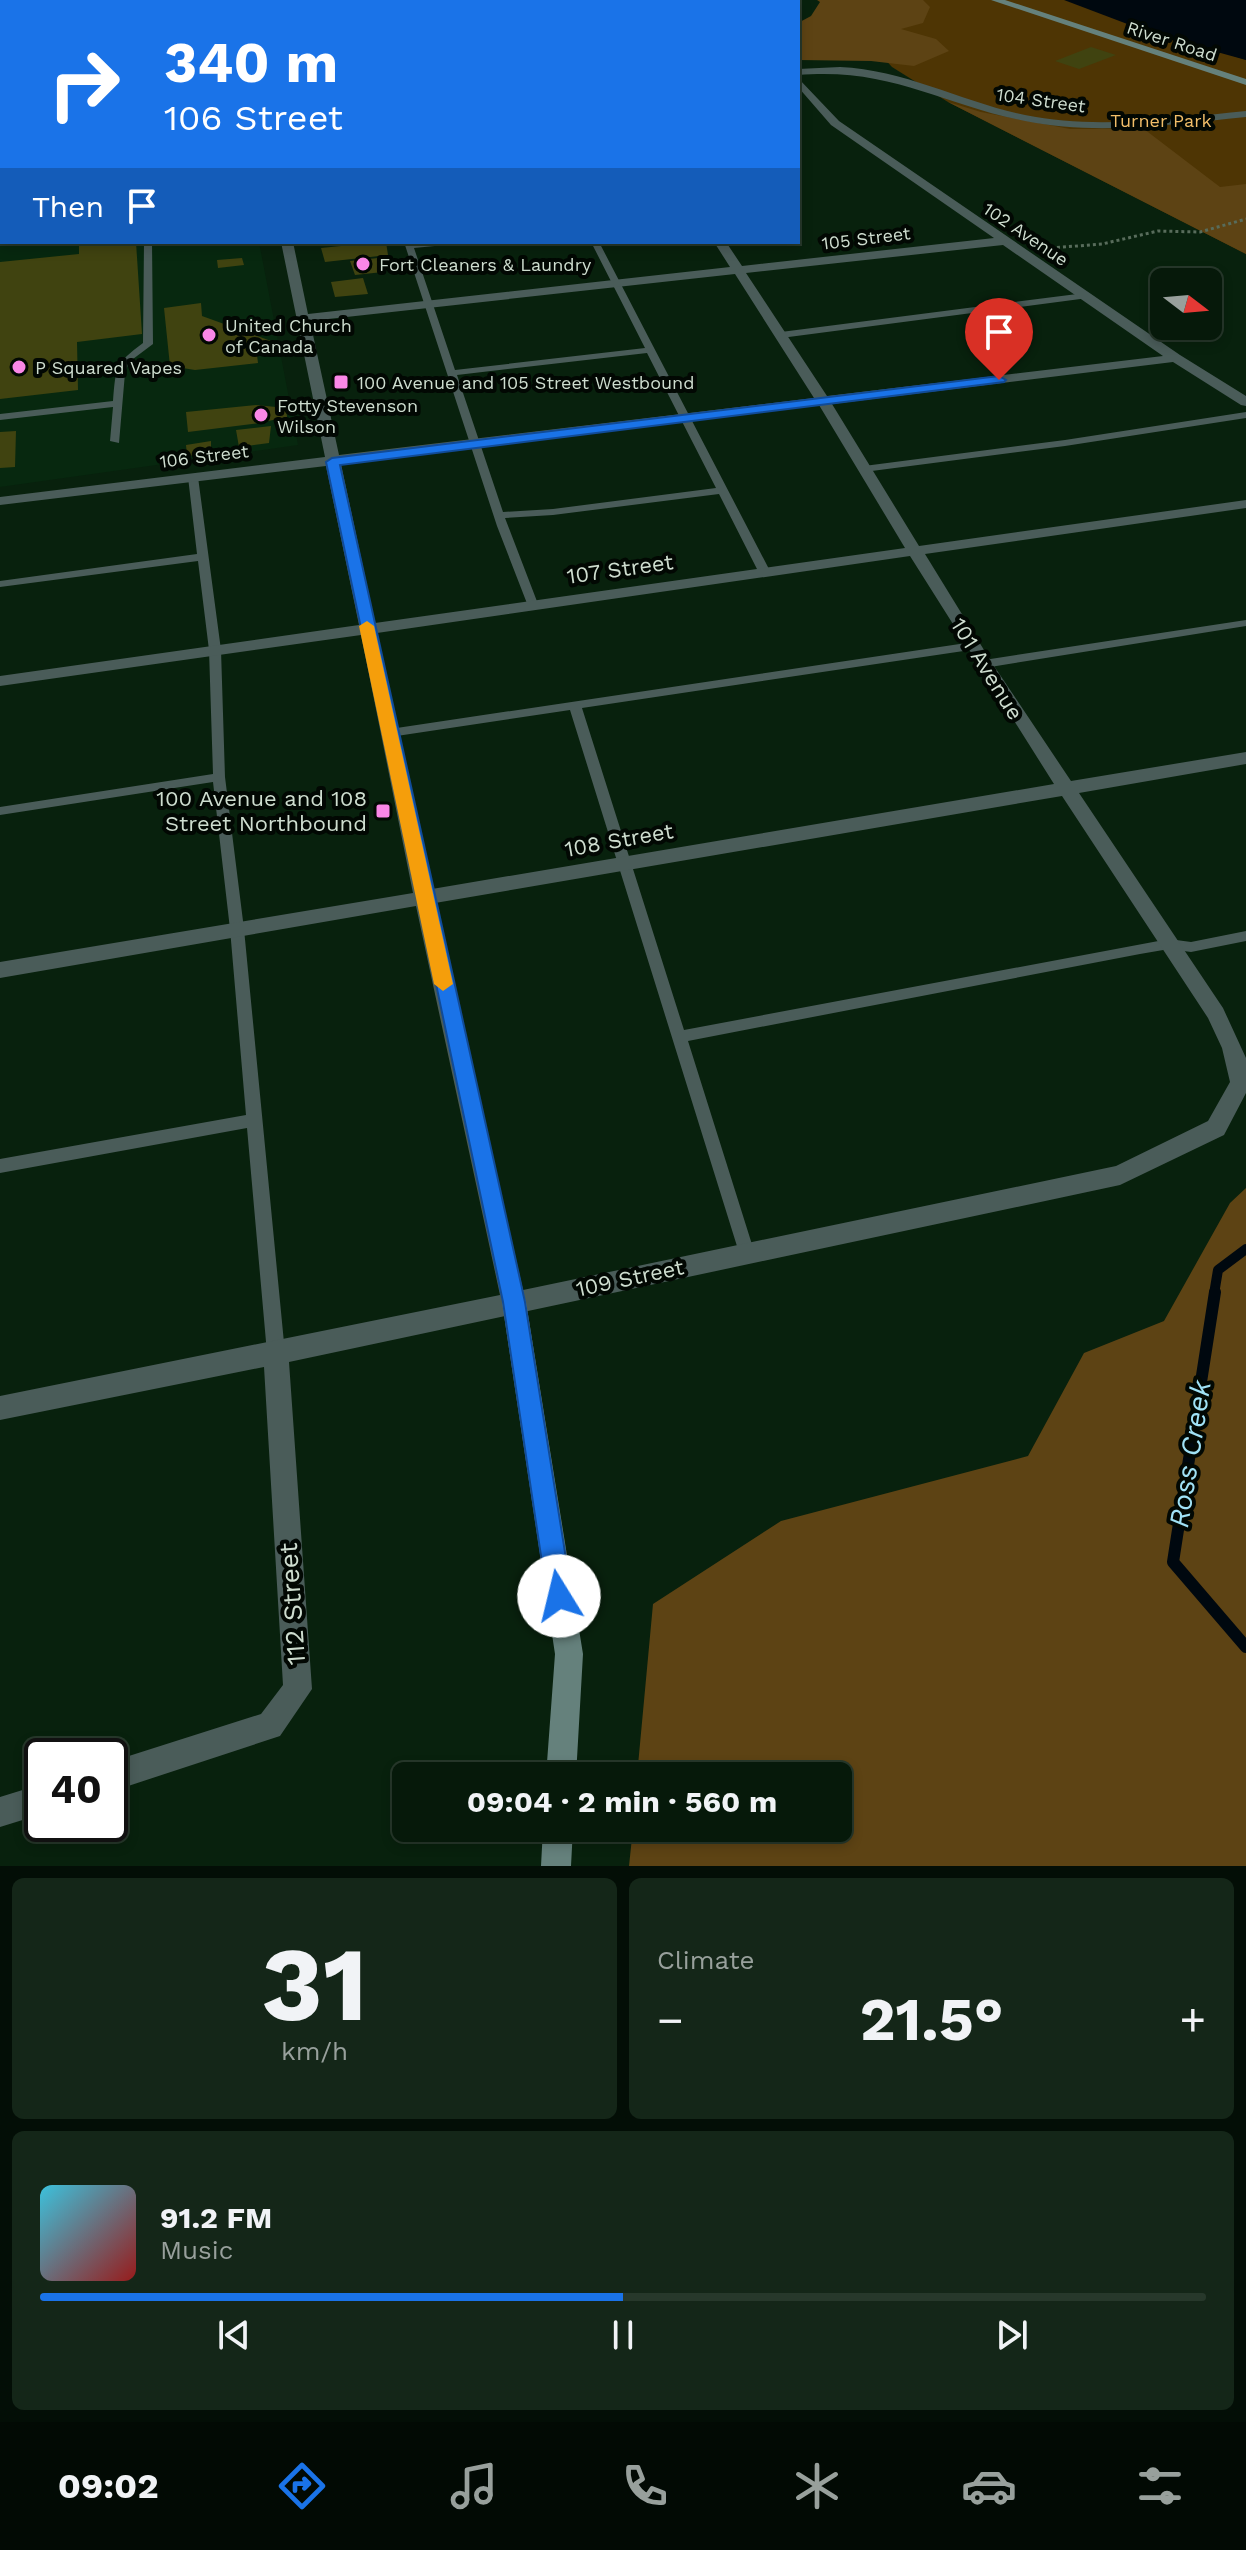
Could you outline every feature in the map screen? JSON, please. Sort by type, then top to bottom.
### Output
[{"type":"street","name":"River Road","points":[[996,0],[1246,82]]},
{"type":"street","name":"104 Street","points":[[800,72],[841,70],[884,75],[991,111],[1064,124],[1127,124],[1246,114]]},
{"type":"street","name":"102 Avenue","points":[[800,84],[826,116],[1003,241],[1175,358],[1246,402]]},
{"type":"street","name":"105 Street","points":[[303,318],[1003,241]]},
{"type":"street","points":[[287,244],[424,898],[514,1302],[569,1654],[562,1762]]},
{"type":"street","name":"101 Avenue","points":[[721,244],[823,401],[984,664],[1216,1014],[1233,1048],[1241,1082],[1233,1097]]},
{"type":"street","name":"106 Street","points":[[0,501],[1175,358]]},
{"type":"street","name":"107 Street","points":[[0,681],[1246,504]]},
{"type":"street","name":"108 Street","points":[[0,970],[1246,758]]},
{"type":"street","name":"109 Street","points":[[0,1408],[1120,1175],[1216,1128],[1233,1097]]},
{"type":"street","name":"112 Street","points":[[128,1771],[270,1726],[298,1689],[276,1353]]},
{"type":"street","points":[[0,1812],[24,1805]]},
{"type":"street","points":[[556,1866],[557,1842]]},
{"type":"lane","points":[[115,441],[120,373],[125,361],[148,344],[148,244]]},
{"type":"lane","points":[[409,244],[499,515],[532,604]]},
{"type":"lane","points":[[596,244],[764,571]]},
{"type":"lane","points":[[781,335],[1085,296]]},
{"type":"lane","points":[[453,373],[651,350]]},
{"type":"lane","points":[[0,417],[118,403]]},
{"type":"lane","points":[[864,469],[1246,415]]},
{"type":"lane","points":[[193,477],[215,650],[219,777],[237,929],[276,1353]]},
{"type":"lane","points":[[499,515],[553,512],[722,490]]},
{"type":"lane","points":[[0,584],[201,557]]},
{"type":"lane","points":[[984,664],[1246,623]]},
{"type":"lane","points":[[390,733],[973,646]]},
{"type":"lane","points":[[575,705],[747,1254]]},
{"type":"lane","points":[[0,811],[219,777]]},
{"type":"lane","points":[[678,1037],[1169,944],[1191,947],[1246,936]]},
{"type":"lane","points":[[0,1166],[254,1120]]},
{"type":"path","points":[[1024,254],[1071,244],[1102,244],[1151,231],[1200,232],[1246,219]]},
{"type":"shaded area","points":[[817,0],[923,0],[930,7],[923,23],[901,29],[936,39],[949,51],[914,66],[871,61],[800,60],[800,22],[811,16],[820,2]]},
{"type":"shaded area","points":[[1064,0],[1246,0],[1246,60],[1159,36]]},
{"type":"shaded area","points":[[948,102],[981,112],[1070,129],[1144,129],[1220,187],[1246,184],[1246,254]]},
{"type":"shaded area","points":[[0,244],[259,244],[298,445],[0,487]]},
{"type":"shaded area","points":[[1246,1188],[1246,1866],[629,1866],[632,1842],[852,1842],[852,1762],[638,1762],[653,1604],[781,1521],[1028,1456],[1084,1353],[1164,1321],[1230,1203]]},
{"type":"green space","name":"Turner Park","points":[[830,0],[1066,0],[1246,60],[1246,254],[948,102],[892,67]]},
{"type":"building","points":[[1091,47],[1116,55],[1079,69],[1055,61]]},
{"type":"building","points":[[79,244],[136,244],[142,334],[77,342],[78,390],[0,399],[0,262],[79,254]]},
{"type":"building","points":[[386,244],[388,255],[325,262],[321,248]]},
{"type":"building","points":[[242,258],[244,265],[218,268],[217,260]]},
{"type":"building","points":[[378,258],[383,272],[355,275],[350,261]]},
{"type":"building","points":[[363,278],[368,294],[335,297],[331,282]]},
{"type":"building","name":"United Church of Canada","points":[[201,303],[202,316],[271,341],[256,347],[258,363],[195,370],[170,366],[164,308]]},
{"type":"building","points":[[256,405],[286,408],[287,417],[188,432],[186,412]]},
{"type":"building","points":[[271,426],[269,443],[239,447],[236,430]]},
{"type":"building","points":[[16,431],[15,467],[0,468],[0,432]]},
{"type":"building","points":[[211,441],[211,453],[187,456],[186,445]]},
{"type":"waterway","name":"Ross Creek","points":[[1214,1294],[1218,1270],[1246,1249]]},
{"type":"waterway","name":"Ross Creek","points":[[1215,1292],[1173,1562],[1246,1647]]},
{"type":"slow traffic","points":[[367,626],[443,984]]},
{"type":"place","name":"Fort Cleaners & Laundry","points":[[363,264]]},
{"type":"place","name":"United Church of Canada","points":[[209,335]]},
{"type":"place","name":"P Squared Vapes","points":[[19,367]]},
{"type":"place","name":"100 Avenue and 105 Street Westbound","points":[[341,382]]},
{"type":"place","name":"Fotty Stevenson Wilson","points":[[261,415]]},
{"type":"place","name":"100 Avenue and 108 Street Northbound","points":[[383,811]]},
{"type":"route","points":[[559,1596],[514,1302],[424,898],[332,462],[999,380]]}]
